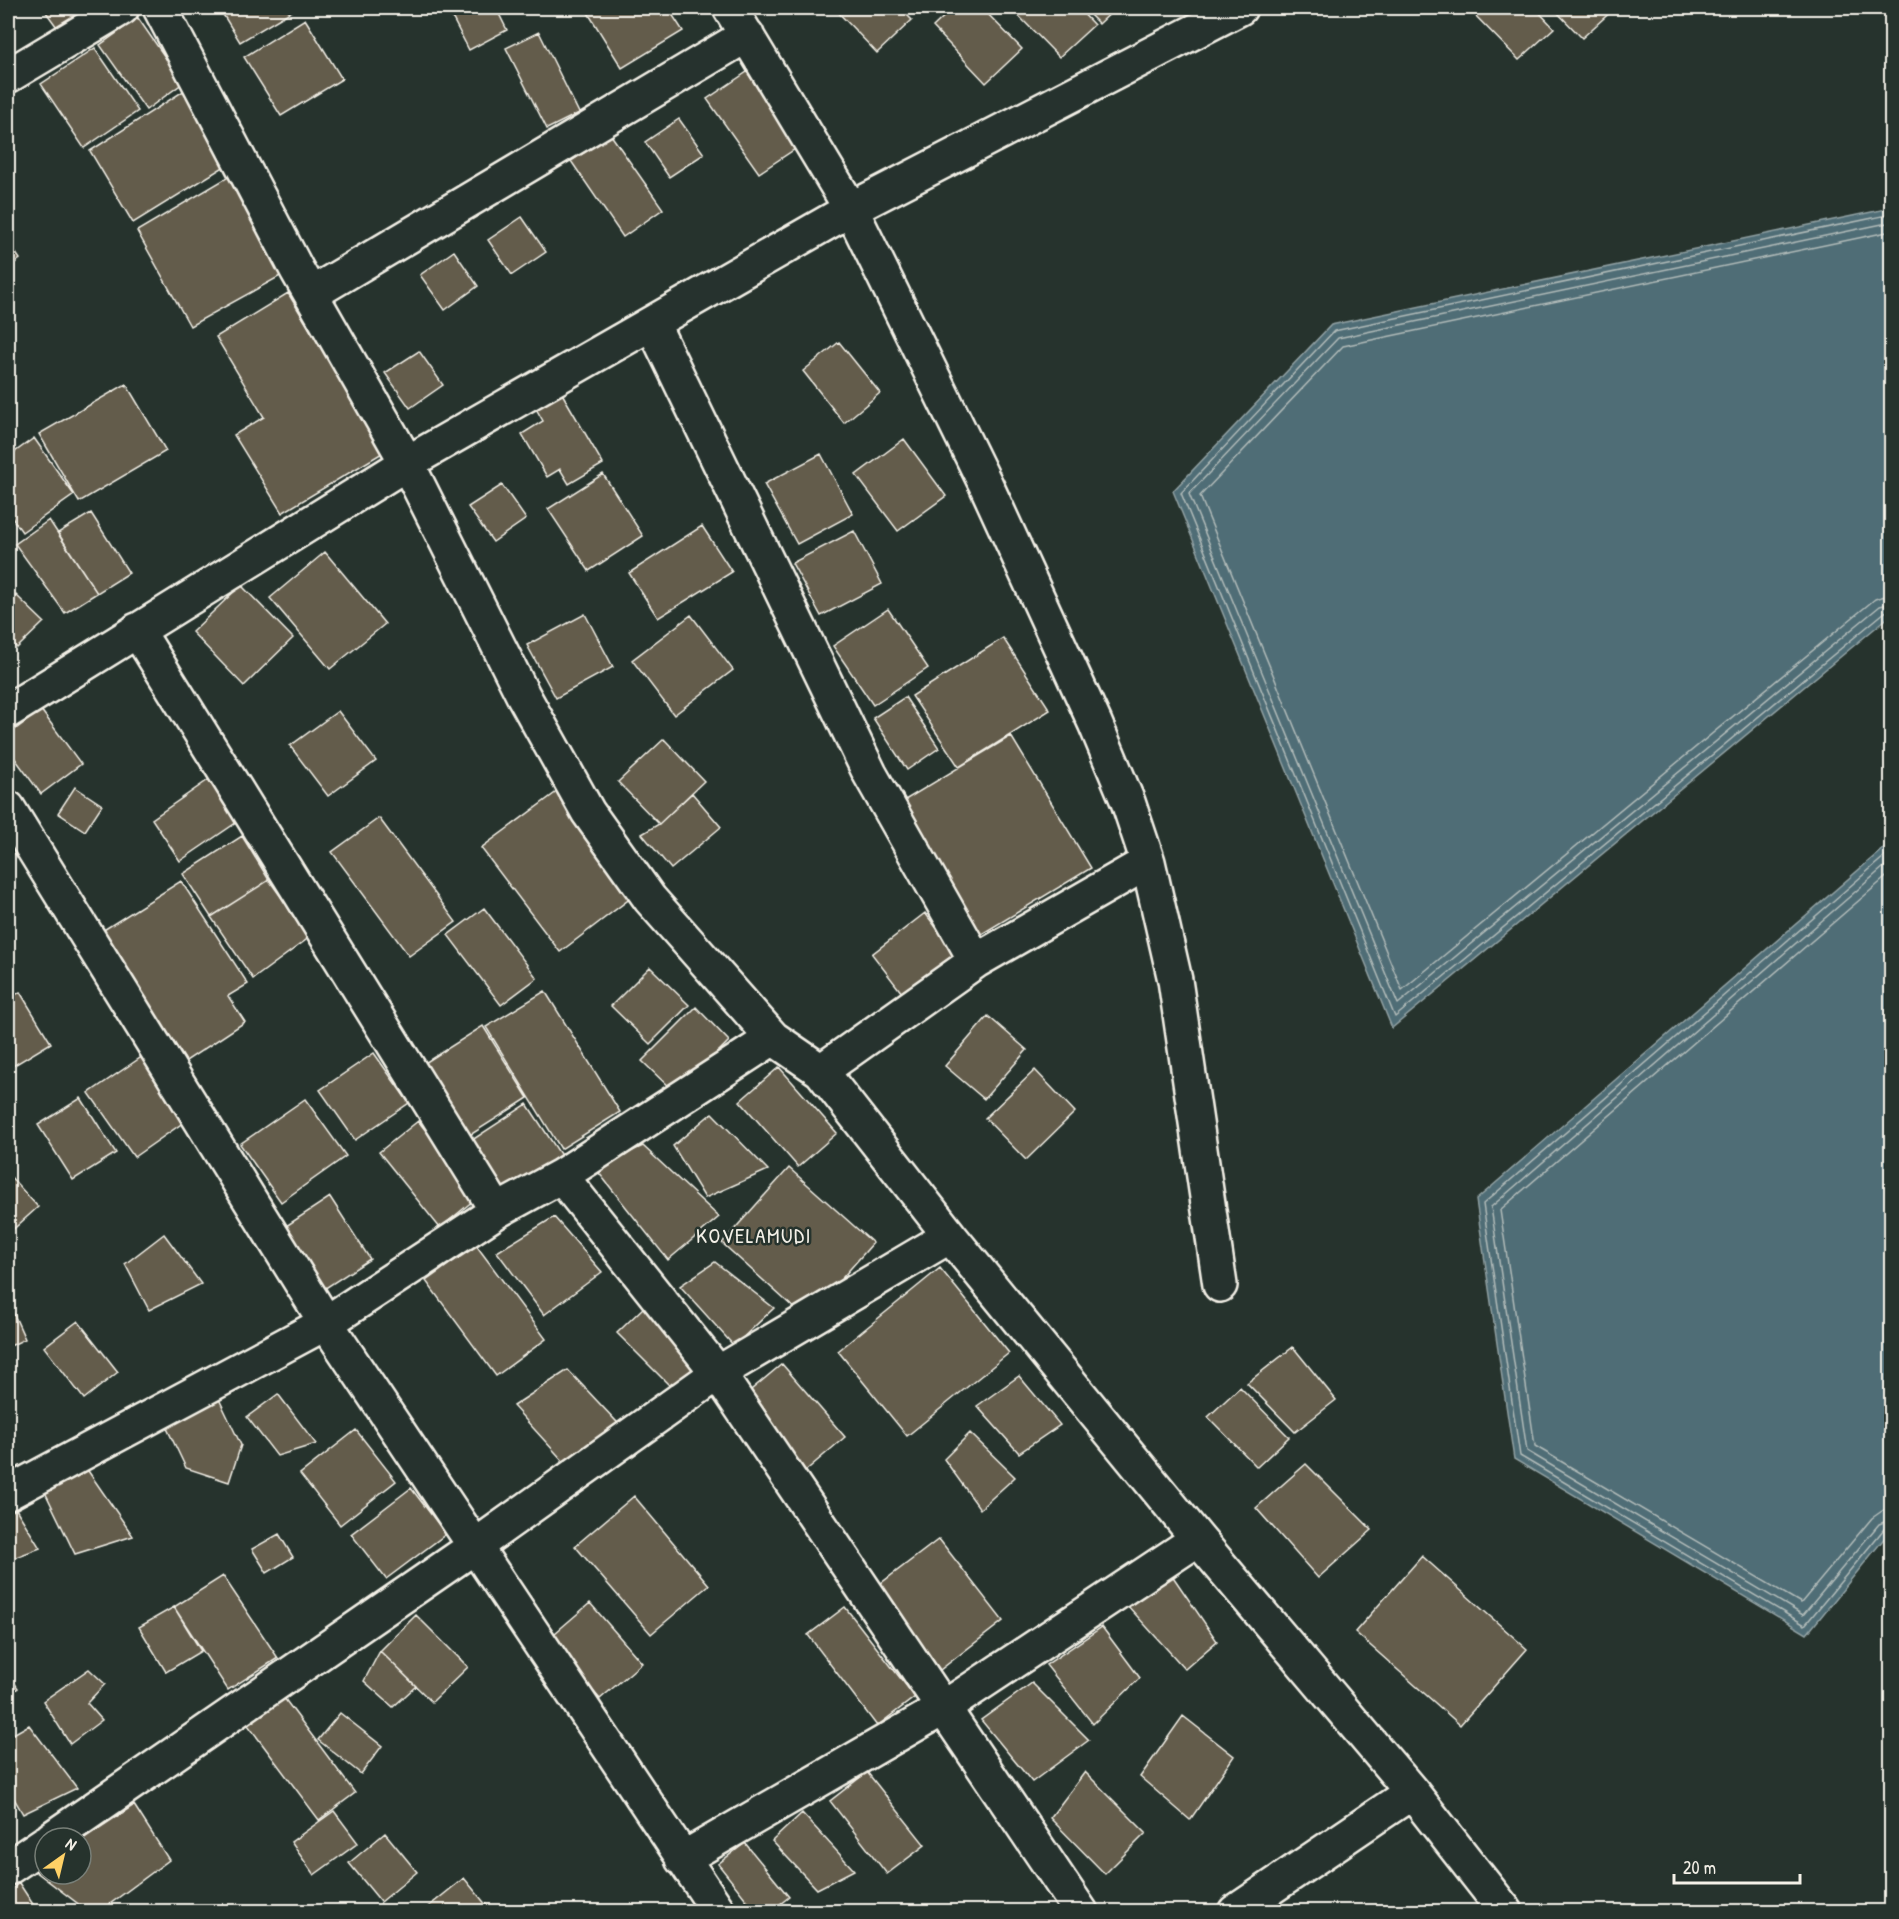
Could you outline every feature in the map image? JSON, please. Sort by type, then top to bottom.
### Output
[{"type":"street","points":[[8,76],[122,8]]},
{"type":"street","points":[[160,8],[311,294],[407,463],[523,695],[588,812],[650,899],[773,1038],[821,1071],[950,1236],[1198,1539],[1413,1792],[1506,1911]]},
{"type":"street","points":[[730,8],[851,209],[986,485],[1085,701],[1128,802],[1148,862],[1174,980],[1191,1074],[1220,1285]]},
{"type":"street","points":[[8,711],[407,463],[851,209],[1240,8]]},
{"type":"street","points":[[311,294],[747,35]]},
{"type":"street","points":[[652,323],[870,774],[976,961]]},
{"type":"street","points":[[137,630],[497,1211]]},
{"type":"street","points":[[8,808],[326,1323],[682,1859],[719,1911]]},
{"type":"street","points":[[821,1071],[976,961],[1148,862]]},
{"type":"street","points":[[8,1493],[326,1323],[497,1211],[561,1176],[773,1038]]},
{"type":"street","points":[[561,1176],[718,1373],[942,1709],[1081,1911]]},
{"type":"street","points":[[69,1826],[474,1547],[718,1373],[950,1236]]},
{"type":"street","points":[[682,1859],[942,1709],[1198,1539]]},
{"type":"street","points":[[1234,1911],[1413,1792]]},
{"type":"street","points":[[8,1868],[33,1851]]},
{"type":"water","points":[[1891,208],[1891,615],[1392,1028],[1173,491],[1331,325]]},
{"type":"water","points":[[1891,842],[1891,1530],[1807,1634],[1514,1459],[1476,1200]]},
{"type":"building","points":[[43,8],[89,8],[59,30]]},
{"type":"building","points":[[219,8],[297,8],[240,42]]},
{"type":"building","points":[[465,8],[496,8],[507,30],[469,50],[451,15]]},
{"type":"building","points":[[585,8],[668,8],[683,31],[622,68]]},
{"type":"building","points":[[834,8],[900,8],[912,20],[877,53]]},
{"type":"building","points":[[953,8],[982,8],[1022,49],[986,83],[933,27]]},
{"type":"building","points":[[1011,8],[1078,8],[1094,25],[1059,57]]},
{"type":"building","points":[[1083,8],[1116,8],[1099,24]]},
{"type":"building","points":[[1468,8],[1535,8],[1554,28],[1519,60]]},
{"type":"building","points":[[1553,8],[1615,8],[1582,38]]},
{"type":"building","points":[[138,18],[183,83],[146,110],[100,45]]},
{"type":"building","points":[[305,19],[342,79],[281,116],[244,57]]},
{"type":"building","points":[[539,32],[579,113],[547,129],[506,48]]},
{"type":"building","points":[[95,48],[138,111],[84,148],[41,84]]},
{"type":"building","points":[[747,72],[798,147],[759,173],[707,99]]},
{"type":"building","points":[[185,90],[230,163],[133,223],[90,151]]},
{"type":"building","points":[[679,119],[704,154],[669,177],[645,142]]},
{"type":"building","points":[[611,135],[663,209],[623,237],[571,161]]},
{"type":"building","points":[[230,176],[284,274],[190,326],[137,231]]},
{"type":"building","points":[[522,217],[546,252],[512,275],[488,240]]},
{"type":"building","points":[[8,242],[20,259],[8,268]]},
{"type":"building","points":[[454,251],[478,286],[445,310],[420,275]]},
{"type":"building","points":[[288,293],[384,452],[282,513],[234,435],[264,417],[216,337]]},
{"type":"building","points":[[839,342],[880,393],[844,423],[803,371]]},
{"type":"building","points":[[419,351],[443,385],[410,408],[385,373]]},
{"type":"building","points":[[126,384],[166,451],[79,502],[39,434]]},
{"type":"building","points":[[560,390],[603,464],[569,484],[560,469],[547,477],[522,434],[543,421],[534,405]]},
{"type":"building","points":[[34,438],[74,495],[22,532],[8,512],[8,457]]},
{"type":"building","points":[[904,439],[946,496],[898,531],[856,475]]},
{"type":"building","points":[[821,454],[853,514],[797,544],[764,484]]},
{"type":"building","points":[[603,474],[643,536],[589,571],[548,509]]},
{"type":"building","points":[[502,485],[526,519],[493,542],[468,507]]},
{"type":"building","points":[[91,513],[129,573],[97,593],[58,533]]},
{"type":"building","points":[[49,520],[97,593],[65,613],[15,544]]},
{"type":"building","points":[[702,526],[732,572],[658,618],[629,573]]},
{"type":"building","points":[[854,531],[882,584],[821,616],[792,563]]},
{"type":"building","points":[[325,552],[385,624],[330,669],[270,598]]},
{"type":"building","points":[[241,585],[293,638],[244,686],[192,632]]},
{"type":"building","points":[[16,595],[44,622],[17,648],[8,639],[8,604]]},
{"type":"building","points":[[888,609],[928,668],[873,705],[833,646]]},
{"type":"building","points":[[585,614],[613,667],[556,698],[527,645]]},
{"type":"building","points":[[691,615],[733,670],[674,715],[632,660]]},
{"type":"building","points":[[1003,638],[1050,710],[959,767],[912,696]]},
{"type":"building","points":[[905,697],[939,748],[907,770],[873,718]]},
{"type":"building","points":[[41,710],[81,764],[41,794],[8,749],[8,735]]},
{"type":"building","points":[[338,711],[376,761],[328,796],[290,746]]},
{"type":"building","points":[[1011,736],[1091,868],[980,935],[900,803]]},
{"type":"building","points":[[664,739],[704,781],[659,824],[618,782]]},
{"type":"building","points":[[214,776],[243,818],[180,861],[152,819]]},
{"type":"building","points":[[75,787],[102,805],[85,831],[58,813]]},
{"type":"building","points":[[558,791],[636,894],[560,952],[481,848]]},
{"type":"building","points":[[692,793],[721,827],[671,869],[642,834],[659,824]]},
{"type":"building","points":[[379,818],[456,922],[409,956],[332,852]]},
{"type":"building","points":[[242,836],[269,880],[211,917],[183,874]]},
{"type":"building","points":[[269,880],[310,937],[253,979],[211,917]]},
{"type":"building","points":[[181,881],[248,984],[228,996],[245,1022],[186,1061],[102,931]]},
{"type":"building","points":[[484,908],[537,978],[501,1005],[448,935]]},
{"type":"building","points":[[925,913],[959,957],[905,997],[872,954]]},
{"type":"building","points":[[650,967],[689,1005],[650,1044],[611,1006]]},
{"type":"building","points":[[545,991],[620,1112],[561,1149],[486,1027]]},
{"type":"building","points":[[20,992],[51,1043],[8,1069],[8,999]]},
{"type":"building","points":[[696,1007],[729,1041],[676,1094],[642,1061]]},
{"type":"building","points":[[988,1016],[1027,1050],[984,1099],[945,1066]]},
{"type":"building","points":[[483,1026],[528,1098],[467,1137],[420,1066]]},
{"type":"building","points":[[374,1053],[409,1103],[355,1140],[320,1090]]},
{"type":"building","points":[[143,1056],[187,1120],[134,1157],[89,1093]]},
{"type":"building","points":[[779,1067],[837,1133],[798,1167],[740,1101]]},
{"type":"building","points":[[1035,1070],[1075,1112],[1026,1160],[985,1118]]},
{"type":"building","points":[[81,1098],[116,1153],[73,1180],[38,1125]]},
{"type":"building","points":[[305,1099],[346,1156],[281,1202],[240,1144]]},
{"type":"building","points":[[527,1104],[564,1160],[503,1200],[466,1144]]},
{"type":"building","points":[[712,1113],[768,1170],[705,1198],[673,1146]]},
{"type":"building","points":[[418,1121],[479,1196],[440,1228],[379,1152]]},
{"type":"building","points":[[643,1146],[719,1217],[668,1260],[595,1168]]},
{"type":"building","points":[[789,1168],[873,1243],[806,1319],[722,1243]]},
{"type":"building","points":[[8,1174],[38,1207],[8,1234]]},
{"type":"building","points":[[330,1197],[370,1259],[321,1291],[280,1230]]},
{"type":"building","points":[[554,1217],[602,1272],[544,1315],[497,1252]]},
{"type":"building","points":[[164,1234],[201,1284],[149,1310],[125,1264]]},
{"type":"building","points":[[476,1245],[546,1339],[496,1376],[426,1281]]},
{"type":"building","points":[[715,1262],[774,1308],[734,1346],[680,1286]]},
{"type":"building","points":[[940,1268],[1009,1353],[907,1436],[838,1351]]},
{"type":"building","points":[[8,1301],[25,1339],[8,1347]]},
{"type":"building","points":[[646,1305],[696,1366],[673,1389],[617,1333]]},
{"type":"building","points":[[78,1321],[118,1372],[84,1399],[44,1347]]},
{"type":"building","points":[[1293,1347],[1336,1400],[1295,1432],[1247,1383]]},
{"type":"building","points":[[782,1364],[845,1437],[803,1473],[740,1399]]},
{"type":"building","points":[[568,1370],[630,1436],[576,1475],[513,1406]]},
{"type":"building","points":[[1019,1376],[1060,1425],[1019,1453],[977,1406]]},
{"type":"building","points":[[1240,1387],[1289,1437],[1257,1467],[1208,1417]]},
{"type":"building","points":[[278,1394],[316,1444],[277,1456],[247,1417]]},
{"type":"building","points":[[219,1399],[241,1445],[229,1482],[186,1468],[165,1424]]},
{"type":"building","points":[[356,1430],[396,1481],[340,1525],[300,1474]]},
{"type":"building","points":[[970,1433],[1015,1477],[980,1509],[944,1459]]},
{"type":"building","points":[[1306,1464],[1372,1530],[1318,1578],[1256,1508]]},
{"type":"building","points":[[84,1465],[133,1536],[75,1554],[44,1490]]},
{"type":"building","points":[[411,1488],[446,1534],[386,1579],[351,1534]]},
{"type":"building","points":[[634,1496],[709,1585],[651,1634],[575,1546]]},
{"type":"building","points":[[11,1501],[40,1548],[8,1560],[8,1503]]},
{"type":"building","points":[[279,1534],[293,1557],[267,1573],[252,1549]]},
{"type":"building","points":[[939,1539],[1003,1621],[940,1670],[876,1587]]},
{"type":"building","points":[[1422,1556],[1527,1649],[1460,1725],[1355,1632]]},
{"type":"building","points":[[1163,1562],[1217,1641],[1185,1669],[1116,1593]]},
{"type":"building","points":[[223,1576],[278,1658],[228,1690],[174,1607]]},
{"type":"building","points":[[590,1603],[642,1663],[600,1699],[548,1639]]},
{"type":"building","points":[[174,1607],[201,1651],[166,1672],[139,1627]]},
{"type":"building","points":[[845,1607],[915,1697],[877,1726],[808,1635]]},
{"type":"building","points":[[416,1615],[468,1667],[432,1702],[380,1651]]},
{"type":"building","points":[[1102,1627],[1140,1678],[1093,1724],[1046,1665]]},
{"type":"building","points":[[380,1651],[416,1686],[393,1707],[364,1681]]},
{"type":"building","points":[[89,1669],[105,1684],[87,1703],[102,1720],[70,1744],[43,1701]]},
{"type":"building","points":[[8,1673],[18,1688],[8,1696]]},
{"type":"building","points":[[1032,1683],[1089,1740],[1032,1782],[981,1720]]},
{"type":"building","points":[[284,1698],[355,1793],[319,1820],[248,1725]]},
{"type":"building","points":[[340,1713],[382,1746],[361,1774],[318,1740]]},
{"type":"building","points":[[1183,1716],[1234,1756],[1190,1820],[1140,1777]]},
{"type":"building","points":[[29,1725],[77,1788],[23,1814],[8,1788],[8,1737]]},
{"type":"building","points":[[867,1772],[925,1845],[887,1874],[830,1801]]},
{"type":"building","points":[[1085,1772],[1146,1833],[1105,1874],[1050,1818]]},
{"type":"building","points":[[134,1805],[169,1860],[99,1912],[89,1912],[55,1886],[93,1886],[93,1832]]},
{"type":"building","points":[[334,1811],[358,1843],[314,1875],[291,1842]]},
{"type":"building","points":[[802,1813],[854,1870],[817,1889],[772,1841]]},
{"type":"building","points":[[385,1833],[417,1872],[381,1902],[349,1863]]},
{"type":"building","points":[[745,1843],[789,1897],[770,1912],[756,1912],[718,1864]]},
{"type":"building","points":[[464,1878],[492,1912],[431,1912],[428,1907]]},
{"type":"building","points":[[19,1883],[38,1912],[8,1912],[8,1892]]},
{"type":"district","name":"KOVELAMUDI","points":[[754,1235]]}]
